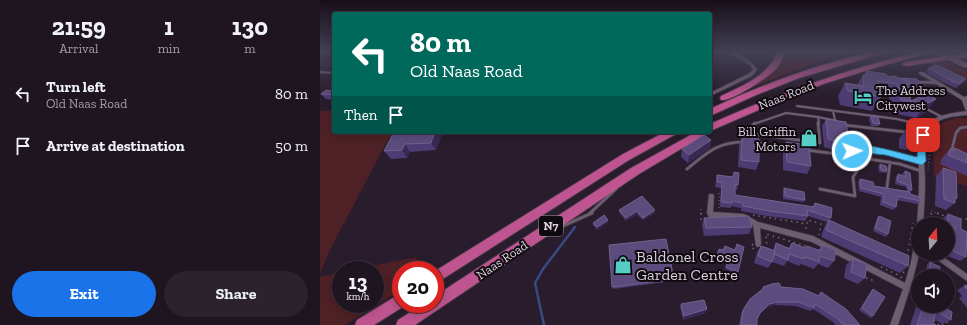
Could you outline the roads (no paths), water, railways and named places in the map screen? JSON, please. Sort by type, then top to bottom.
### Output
[{"type":"highway","points":[[712,104],[766,75],[773,66]]},
{"type":"highway","name":"Naas Road","points":[[712,112],[736,99],[812,70],[826,66]]},
{"type":"highway","name":"Naas Road","points":[[712,127],[784,95],[821,81],[871,66]]},
{"type":"highway","points":[[784,95],[895,66]]},
{"type":"highway","name":"N7","points":[[626,157],[664,134]]},
{"type":"highway","name":"Naas Road","points":[[444,272],[626,157],[669,134]]},
{"type":"highway","name":"Naas Road","points":[[403,325],[635,171],[700,134]]},
{"type":"highway","points":[[362,325],[392,306]]},
{"type":"street","points":[[712,94],[750,75],[755,70],[753,66]]},
{"type":"street","points":[[320,72],[332,74]]},
{"type":"street","points":[[922,72],[938,83],[966,98],[964,104],[967,109]]},
{"type":"street","points":[[910,82],[938,83]]},
{"type":"street","points":[[920,217],[922,171],[921,146],[926,128],[942,117],[967,113]]},
{"type":"street","points":[[711,196],[711,216],[744,217],[756,224],[813,239],[907,288]]},
{"type":"street","points":[[756,224],[756,244]]},
{"type":"street","points":[[894,325],[907,288],[914,261]]},
{"type":"street","points":[[944,261],[967,278]]},
{"type":"lane","points":[[797,106],[897,119],[914,123],[926,128]]},
{"type":"lane","points":[[923,107],[942,117]]},
{"type":"lane","points":[[833,111],[835,120]]},
{"type":"lane","points":[[818,117],[820,143],[754,134],[749,129],[755,123],[786,113],[818,117],[835,120],[846,126],[907,132]]},
{"type":"lane","points":[[961,153],[952,149],[956,133],[960,128],[967,127]]},
{"type":"lane","points":[[687,169],[720,144],[731,141],[787,147]]},
{"type":"lane","points":[[848,150],[852,151],[856,148],[886,152],[922,161]]},
{"type":"lane","points":[[801,149],[890,162],[922,171]]},
{"type":"lane","points":[[820,189],[855,196],[853,177],[865,158]]},
{"type":"lane","points":[[887,187],[890,162]]},
{"type":"waterway","points":[[544,325],[535,283],[543,269],[575,227]]},
{"type":"place","name":"The Address Citywest","points":[[863,97]]},
{"type":"place","name":"Bill Griffin Motors","points":[[809,138]]},
{"type":"place","name":"Baldonel Cross Garden Centre","points":[[623,265]]}]
